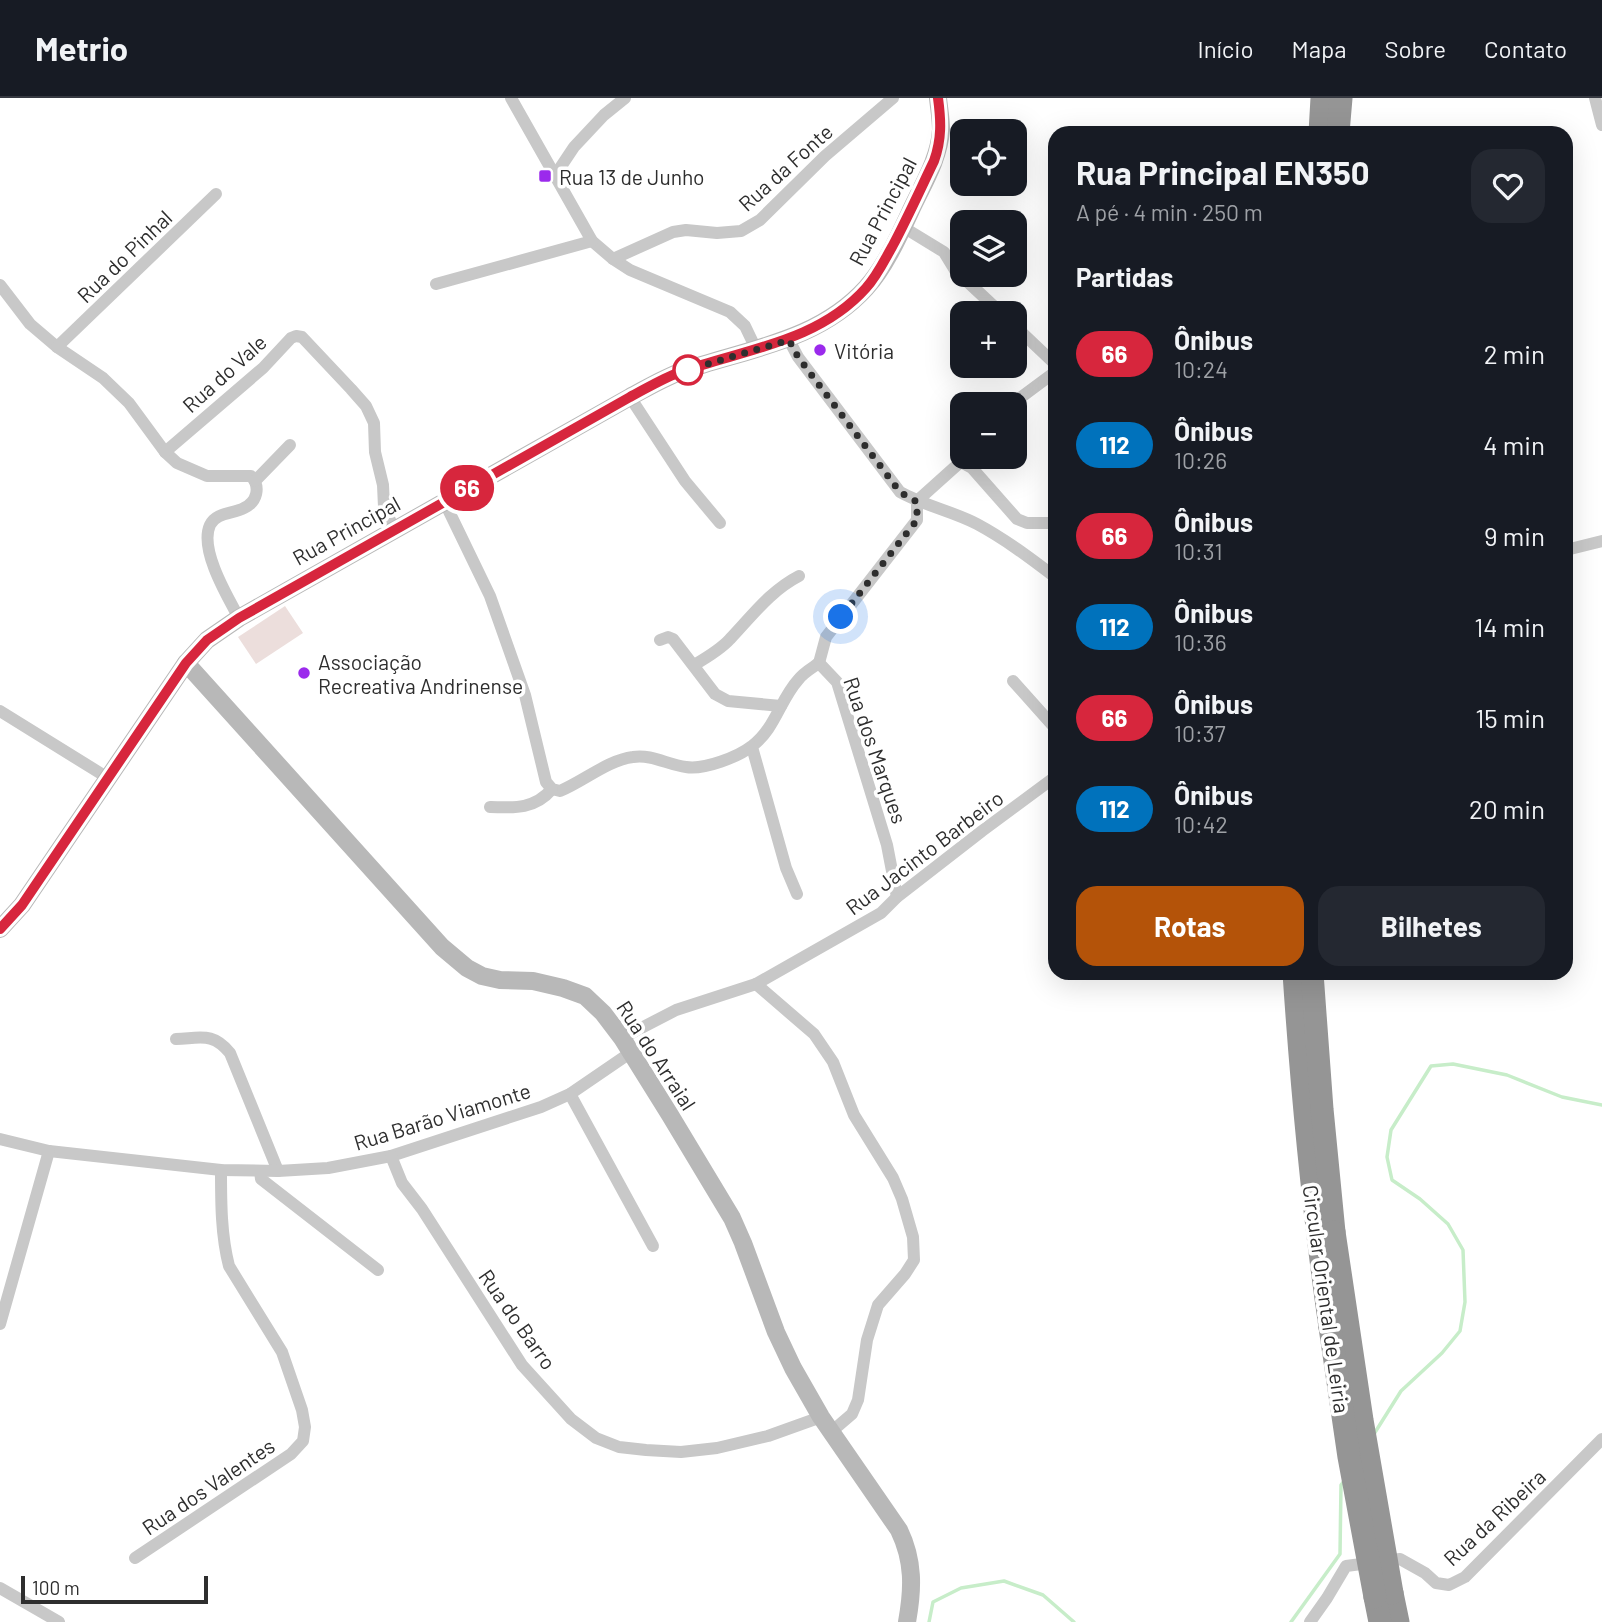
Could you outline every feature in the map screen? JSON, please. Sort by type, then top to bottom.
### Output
[{"type":"highway","points":[[1320,126],[1322,98]]},
{"type":"highway","points":[[1338,126],[1340,98]]},
{"type":"highway","name":"Circular Oriental de Leiria","points":[[1294,980],[1298,1040],[1326,1233],[1362,1420],[1384,1595],[1380,1622]]},
{"type":"highway","name":"Circular Oriental de Leiria","points":[[1313,980],[1322,1109],[1326,1233]]},
{"type":"highway","name":"Circular Oriental de Leiria","points":[[1384,1595],[1398,1622]]},
{"type":"main road","name":"Rua Principal","points":[[3,920],[22,905],[186,663],[207,640],[239,618],[630,397],[680,372],[789,340],[820,325],[849,304],[866,288],[880,269],[938,151],[941,125],[938,98]]},
{"type":"main road","name":"Rua do Arraial","points":[[186,663],[442,947],[458,961],[488,978],[533,981],[562,988],[585,996],[597,1006],[670,1115],[732,1218],[782,1347],[821,1417],[899,1530],[911,1569],[912,1583],[906,1622]]},
{"type":"street","points":[[511,98],[592,240],[629,270],[730,312],[745,326],[756,349]]},
{"type":"street","points":[[554,177],[574,147],[625,98]]},
{"type":"street","name":"Rua da Fonte","points":[[613,259],[673,232],[741,231],[760,220],[825,156],[893,98]]},
{"type":"street","points":[[1595,98],[1602,125]]},
{"type":"street","name":"Rua do Pinhal","points":[[57,347],[216,194]]},
{"type":"street","points":[[903,226],[944,252],[955,270],[988,301]]},
{"type":"street","points":[[436,284],[592,240]]},
{"type":"street","points":[[0,285],[30,324],[57,347],[103,378],[129,403],[165,452],[177,463],[206,476],[251,476],[255,481],[257,492],[254,501],[245,508],[212,520],[208,530],[209,550],[222,586],[239,618]]},
{"type":"street","name":"Rua do Vale","points":[[165,452],[263,369],[291,338],[302,337],[366,406],[374,423],[375,452],[383,485],[384,507],[394,529]]},
{"type":"street","points":[[1027,338],[1048,358]]},
{"type":"street","points":[[789,340],[798,357],[900,492],[917,502],[975,523],[1048,572]]},
{"type":"street","points":[[1027,393],[1048,377]]},
{"type":"street","points":[[630,397],[685,481],[720,523]]},
{"type":"street","points":[[255,481],[290,445]]},
{"type":"street","points":[[819,663],[826,636],[917,520],[917,502],[954,469]]},
{"type":"street","points":[[973,469],[1017,519],[1027,523],[1048,523]]},
{"type":"street","points":[[444,501],[490,596],[525,695],[546,782],[552,789]]},
{"type":"street","points":[[1573,548],[1602,541]]},
{"type":"street","points":[[694,665],[720,649],[767,597],[799,576]]},
{"type":"street","points":[[660,640],[668,637],[673,639],[721,699],[782,706]]},
{"type":"street","name":"Rua dos Marques","points":[[490,807],[532,804],[543,799],[552,789],[560,791],[618,761],[635,756],[687,768],[725,760],[751,747],[769,729],[798,679],[819,663],[837,682],[887,845],[897,897]]},
{"type":"street","points":[[1013,681],[1048,720]]},
{"type":"street","points":[[0,710],[108,778]]},
{"type":"street","points":[[751,747],[786,868],[797,894]]},
{"type":"street","name":"Rua Jacinto Barbeiro","points":[[626,1046],[676,1010],[756,984],[881,913],[897,897],[1048,782]]},
{"type":"street","points":[[756,984],[814,1034],[832,1062],[855,1115],[893,1178],[914,1237],[914,1260],[905,1275],[878,1305],[867,1340],[859,1400],[852,1413],[831,1432]]},
{"type":"street","points":[[176,1039],[208,1038],[220,1041],[230,1053],[278,1171]]},
{"type":"street","name":"Rua Barão Viamonte","points":[[0,1139],[49,1151],[221,1170],[328,1168],[391,1156],[541,1107],[570,1094],[626,1046]]},
{"type":"street","points":[[570,1094],[653,1246]]},
{"type":"street","points":[[0,1324],[49,1151]]},
{"type":"street","name":"Rua do Barro","points":[[391,1156],[402,1183],[422,1209],[522,1365],[570,1419],[596,1438],[619,1447],[681,1452],[717,1448],[768,1437],[821,1417]]},
{"type":"street","name":"Rua dos Valentes","points":[[135,1558],[291,1454],[303,1441],[306,1427],[302,1410],[282,1352],[229,1266],[225,1252],[221,1170]]},
{"type":"street","points":[[260,1171],[261,1179],[379,1270]]},
{"type":"street","name":"Rua da Ribeira","points":[[1310,1622],[1346,1566],[1400,1559],[1425,1573],[1436,1583],[1449,1585],[1465,1577],[1602,1439]]},
{"type":"street","points":[[0,1588],[59,1622]]},
{"type":"shaded area","points":[[285,606],[303,633],[256,664],[238,637]]},
{"type":"waterway","points":[[1374,1434],[1401,1391],[1442,1353],[1460,1331],[1465,1302],[1463,1250],[1448,1224],[1420,1199],[1392,1180],[1387,1157],[1391,1130],[1431,1066],[1453,1064],[1507,1075],[1562,1097],[1602,1105]]},
{"type":"waterway","points":[[1291,1622],[1340,1554],[1341,1485],[1344,1481]]},
{"type":"waterway","points":[[929,1622],[933,1602],[961,1588],[1004,1581],[1043,1595],[1074,1622]]},
{"type":"bus line","name":"66","points":[[0,929],[22,905],[186,663],[207,640],[302,581],[630,397],[680,372],[789,340],[820,325],[849,304],[866,288],[880,269],[934,161],[941,133],[938,98]]},
{"type":"place","name":"Rua 13 de Junho","points":[[545,176]]},
{"type":"place","name":"Vitória","points":[[820,350]]},
{"type":"place","name":"Associação Recreativa Andrinense","points":[[304,673]]},
{"type":"route","points":[[688,370],[680,372],[789,340],[798,357],[900,492],[917,502],[917,520],[841,617]]}]
